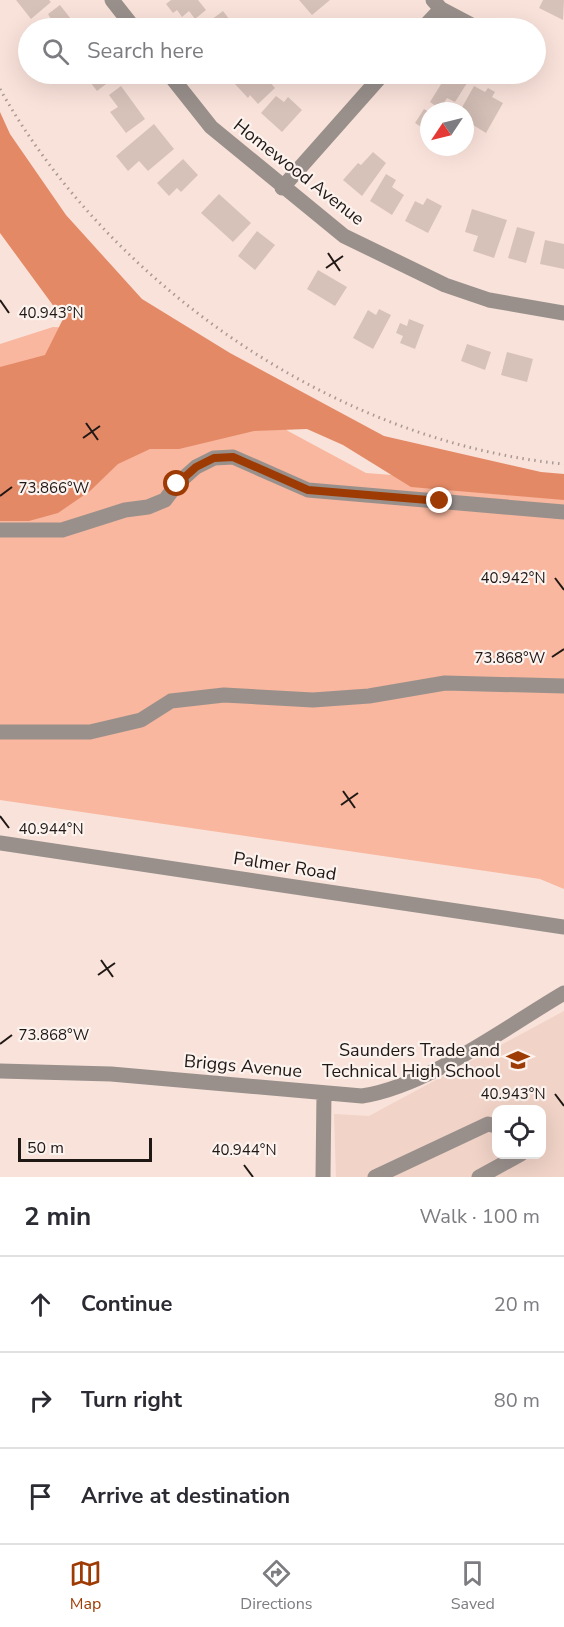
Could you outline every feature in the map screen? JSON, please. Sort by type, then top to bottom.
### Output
[{"type":"street","points":[[112,0],[126,18]]},
{"type":"street","points":[[429,18],[437,5],[460,18]]},
{"type":"street","name":"Homewood Avenue","points":[[177,84],[211,127],[282,188],[344,236],[445,285],[489,300],[564,313]]},
{"type":"street","points":[[282,188],[374,84]]},
{"type":"street","points":[[0,530],[62,530],[125,510],[148,507],[165,500],[177,484],[196,467],[214,458],[233,457],[308,490],[564,512]]},
{"type":"street","points":[[0,732],[90,732],[141,720],[171,701],[224,694],[313,700],[369,696],[445,683],[564,686]]},
{"type":"street","name":"Palmer Road","points":[[0,843],[564,927]]},
{"type":"street","name":"Briggs Avenue","points":[[0,1071],[111,1074],[362,1096],[388,1092],[427,1074],[564,993]]},
{"type":"street","points":[[323,1177],[324,1093]]},
{"type":"street","points":[[375,1177],[488,1124],[492,1125]]},
{"type":"street","points":[[479,1177],[513,1159]]},
{"type":"path","points":[[0,89],[19,123],[79,203],[165,289],[217,327],[301,380],[361,411],[423,436],[543,462],[564,464]]},
{"type":"shaded area","points":[[0,112],[10,134],[66,215],[142,299],[230,353],[384,436],[541,472],[564,474],[564,500],[411,487],[343,445],[307,429],[254,431],[179,449],[150,449],[118,464],[90,491],[58,513],[29,521],[0,521],[0,367],[45,355],[63,319],[0,233]]},
{"type":"shaded area","points":[[53,327],[186,334],[288,431],[366,473],[564,488],[564,889],[540,879],[0,800],[0,344]]},
{"type":"shaded area","name":"Saunders Trade and Technical High School","points":[[564,1011],[564,1177],[336,1177],[334,1114],[369,1116]]},
{"type":"building","points":[[16,0],[49,0],[51,2],[32,18]]},
{"type":"building","points":[[171,0],[198,0],[206,10],[196,18],[189,11],[182,17],[177,10],[173,13],[166,4]]},
{"type":"building","points":[[299,0],[330,0],[312,15]]},
{"type":"building","points":[[543,0],[564,0],[563,20],[539,8]]},
{"type":"building","points":[[60,5],[70,18],[50,18],[48,14]]},
{"type":"building","points":[[223,11],[228,18],[214,18]]},
{"type":"building","points":[[92,84],[106,84],[97,91]]},
{"type":"building","points":[[235,84],[272,84],[275,88],[258,104],[250,95],[248,98]]},
{"type":"building","points":[[441,84],[466,84],[455,102],[447,98],[444,102],[430,102]]},
{"type":"building","points":[[121,86],[145,119],[126,133],[110,112],[118,107],[109,95]]},
{"type":"building","points":[[474,86],[485,92],[488,88],[495,92],[492,97],[503,103],[486,133],[474,126],[474,102],[465,102]]},
{"type":"building","points":[[276,96],[284,102],[288,97],[302,110],[282,132],[261,113]]},
{"type":"building","points":[[420,115],[420,126],[415,123]]},
{"type":"building","points":[[154,124],[174,149],[148,171],[139,161],[128,171],[116,156]]},
{"type":"building","points":[[373,152],[386,163],[362,196],[343,180],[358,163],[361,165]]},
{"type":"building","points":[[183,159],[198,175],[181,192],[177,188],[169,196],[157,183]]},
{"type":"building","points":[[386,174],[396,180],[392,187],[404,195],[392,215],[370,201]]},
{"type":"building","points":[[219,194],[251,223],[233,242],[201,213]]},
{"type":"building","points":[[427,198],[442,206],[428,233],[405,221],[415,201],[423,205]]},
{"type":"building","points":[[472,209],[507,220],[494,258],[473,251],[478,236],[465,232]]},
{"type":"building","points":[[517,227],[535,232],[526,263],[508,258]]},
{"type":"building","points":[[257,231],[275,245],[255,270],[238,256]]},
{"type":"building","points":[[545,240],[564,244],[564,269],[540,264]]},
{"type":"building","points":[[318,270],[347,287],[335,306],[307,289]]},
{"type":"building","points":[[379,309],[391,315],[373,349],[353,338],[368,310],[376,315]]},
{"type":"building","points":[[409,319],[424,325],[415,349],[400,343],[403,336],[396,333],[400,323],[407,326]]},
{"type":"building","points":[[467,344],[491,352],[485,370],[461,361]]},
{"type":"building","points":[[507,352],[533,359],[527,382],[501,375]]},
{"type":"place","name":"Saunders Trade and Technical High School","points":[[518,1060]]},
{"type":"route","points":[[177,484],[196,467],[214,458],[233,457],[308,490],[440,501]]}]
